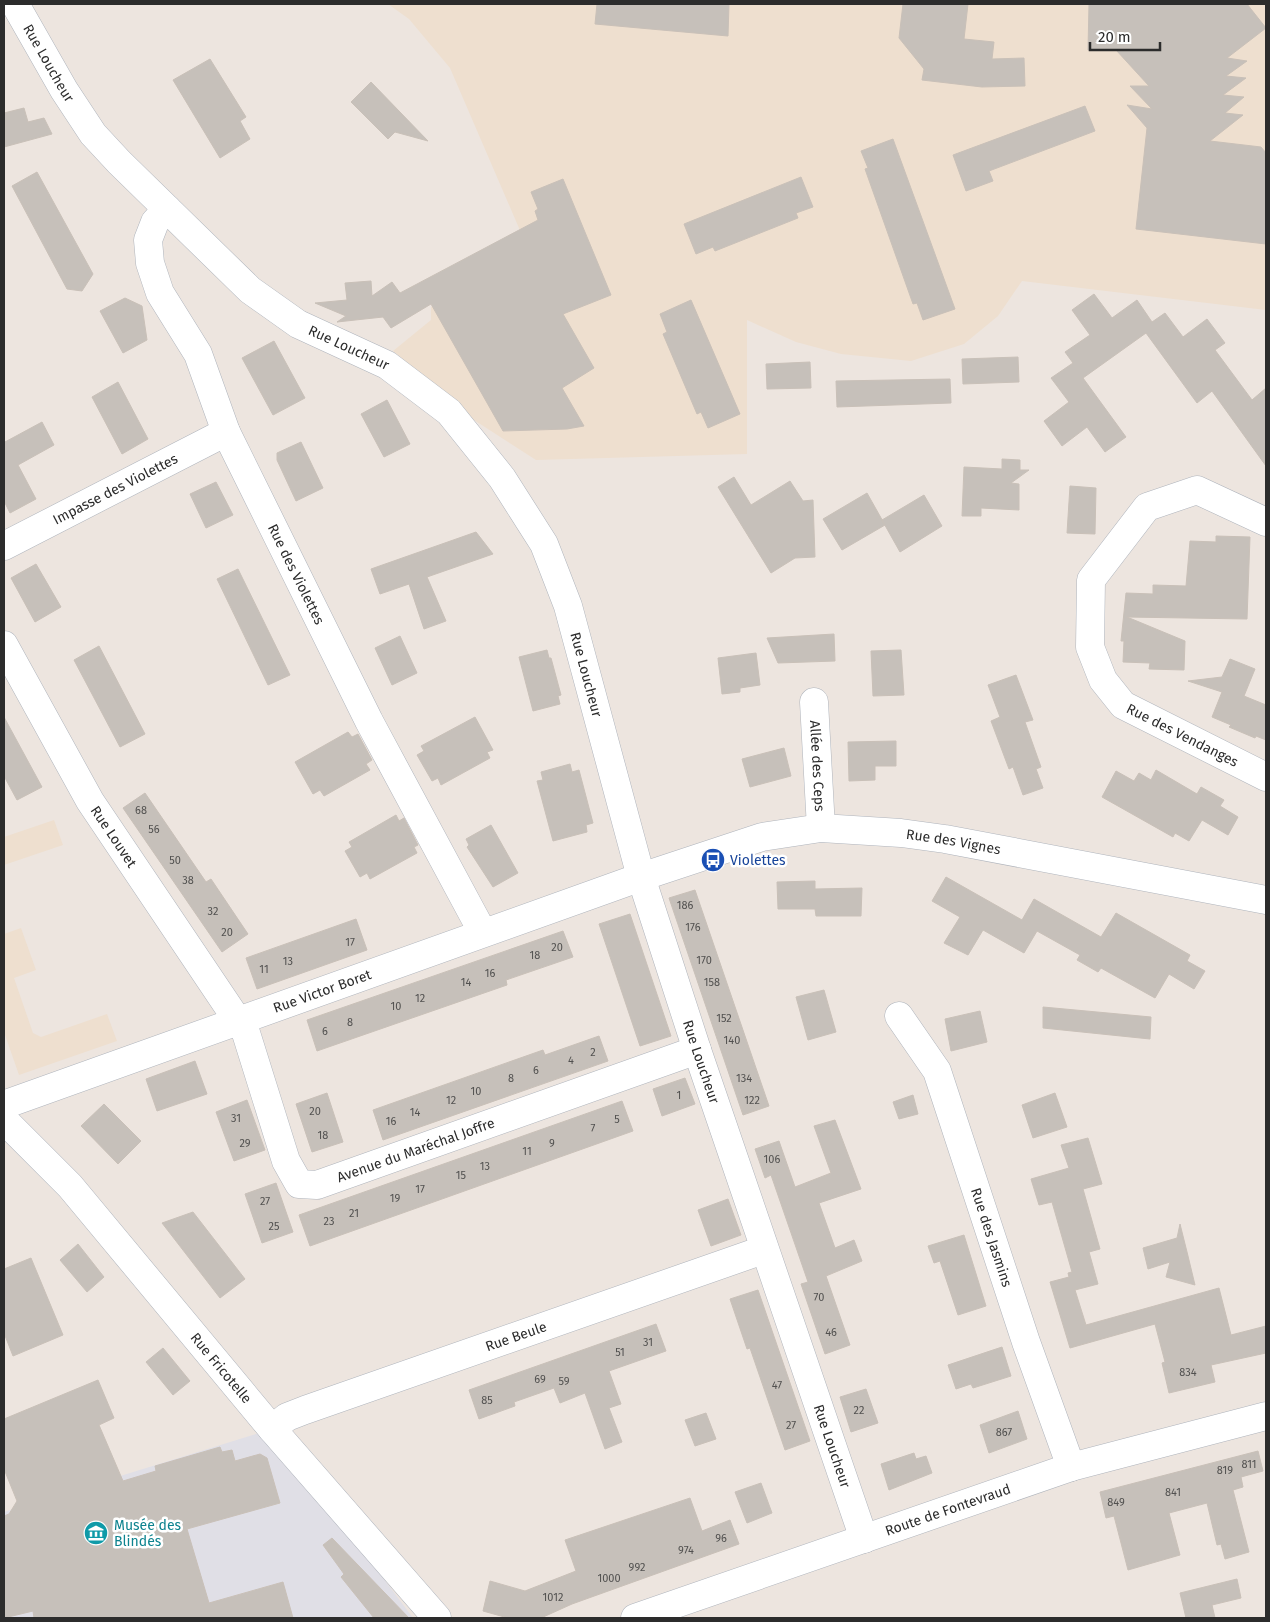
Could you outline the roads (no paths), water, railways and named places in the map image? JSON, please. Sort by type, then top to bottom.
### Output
[{"type":"street","name":"Rue Loucheur","points":[[15,4],[64,90],[93,134],[250,290],[298,324],[387,365],[449,412],[502,478],[544,544],[568,606],[641,877],[763,1250],[864,1539]]},
{"type":"street","name":"Rue des Violettes","points":[[167,209],[154,222],[148,240],[150,264],[160,293],[198,354],[226,432],[369,721],[483,933]]},
{"type":"street","name":"Impasse des Violettes","points":[[4,546],[226,432]]},
{"type":"street","name":"Rue des Vendanges","points":[[1266,522],[1198,490],[1147,507],[1091,580],[1090,647],[1103,680],[1123,706],[1266,777]]},
{"type":"street","name":"Rue Louvet","points":[[4,645],[90,802],[238,1019]]},
{"type":"street","name":"Allée des Ceps","points":[[814,702],[821,828]]},
{"type":"street","name":"Rue des Vignes","points":[[641,877],[762,837],[821,828],[901,833],[945,839],[1266,900]]},
{"type":"street","name":"Rue Victor Boret","points":[[4,1107],[9,1103],[238,1019],[641,877]]},
{"type":"street","name":"Rue des Jasmins","points":[[899,1016],[937,1071],[1026,1342],[1071,1467]]},
{"type":"street","name":"Avenue du Maréchal Joffre","points":[[238,1019],[246,1032],[264,1084],[286,1161],[299,1184],[317,1185],[697,1050]]},
{"type":"street","name":"Rue Fricotelle","points":[[8,1131],[70,1186],[272,1429],[436,1618]]},
{"type":"street","name":"Rue Beule","points":[[272,1429],[287,1417],[305,1410],[763,1250]]},
{"type":"street","name":"Route de Fontevraud","points":[[635,1618],[1071,1467],[1266,1416]]},
{"type":"place","name":"Violettes","points":[[713,860]]},
{"type":"place","name":"Musée des Blindés","points":[[96,1533]]}]
